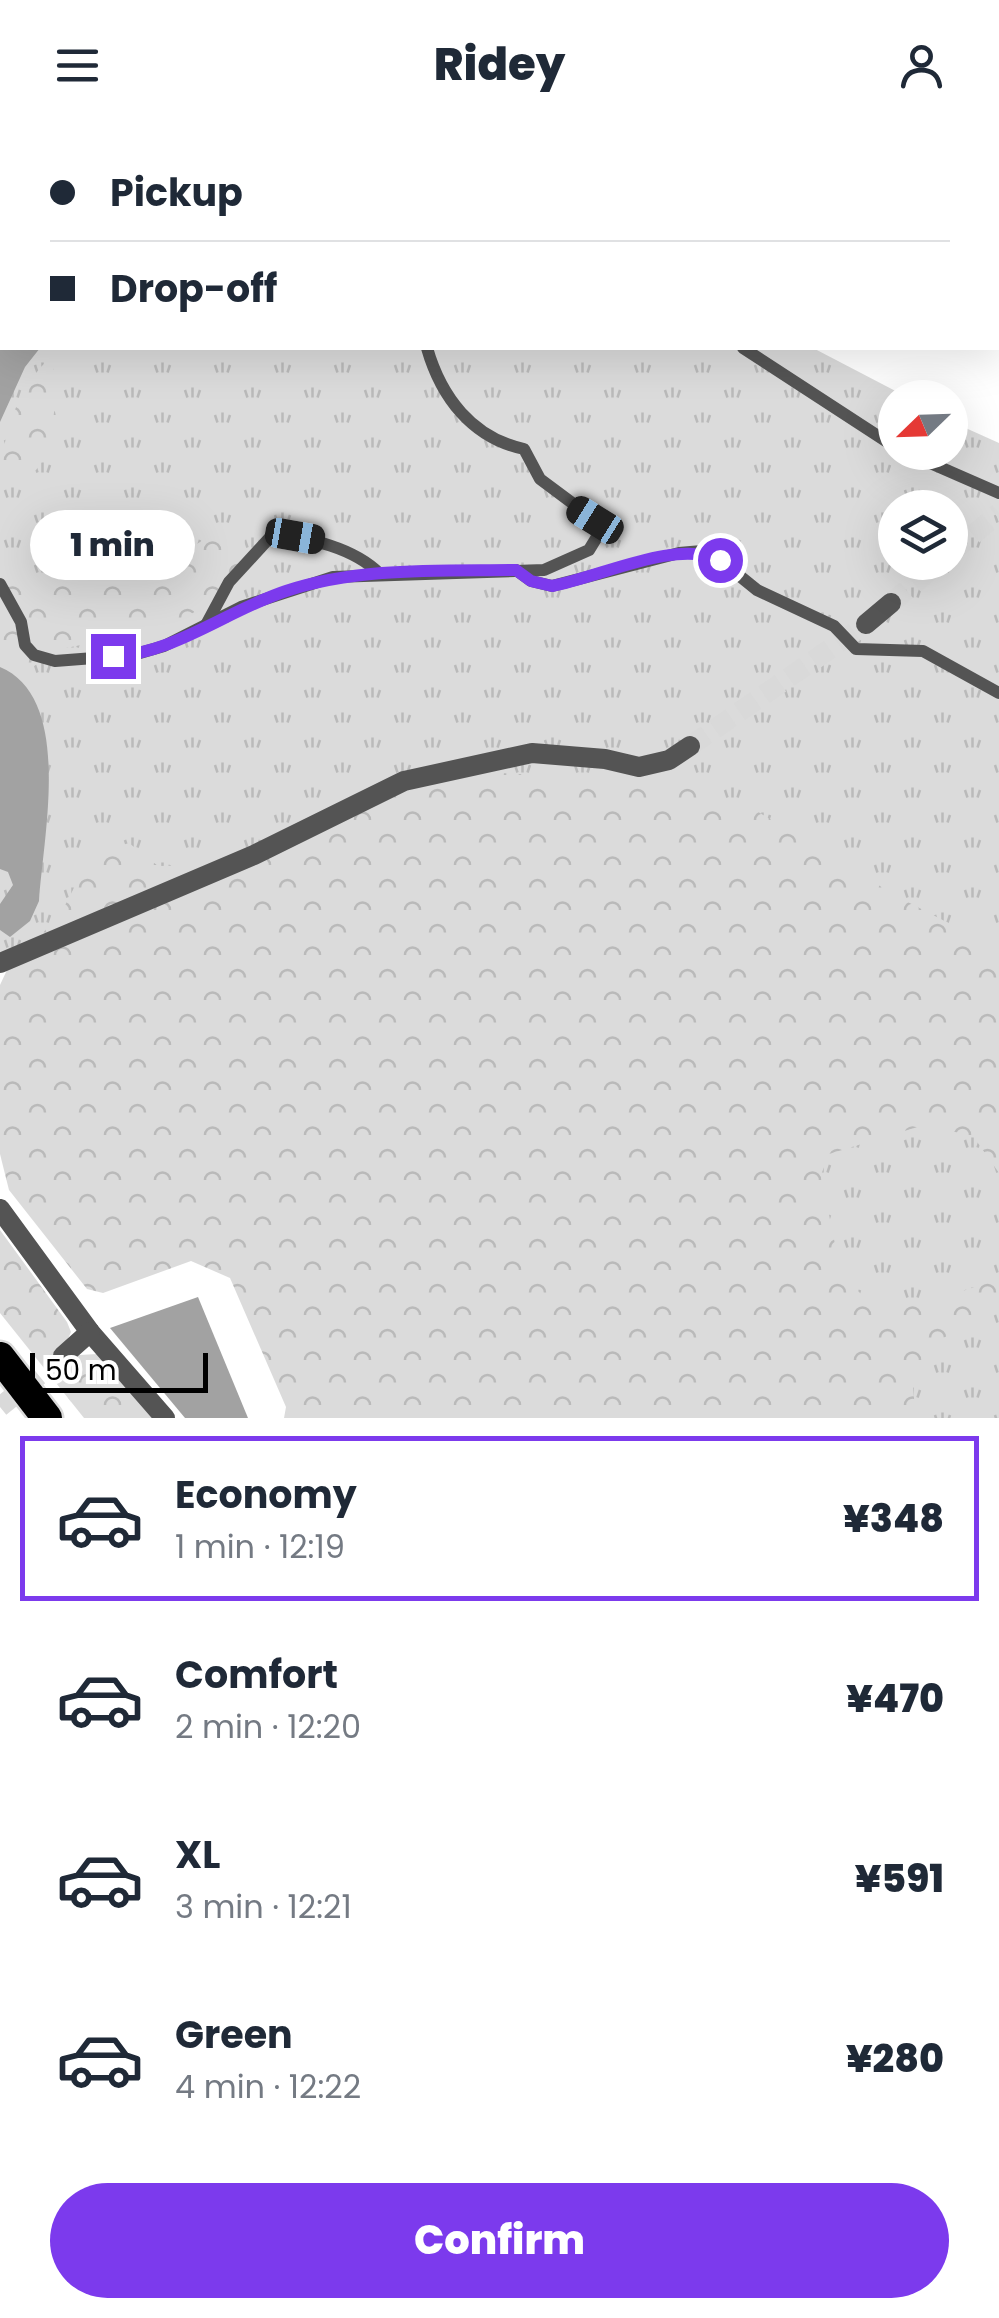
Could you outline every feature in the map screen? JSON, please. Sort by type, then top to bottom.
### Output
[{"type":"highway","points":[[0,1356],[48,1418]]},
{"type":"street","points":[[866,624],[891,603]]},
{"type":"street","points":[[0,962],[254,855],[404,780],[532,753],[606,759],[639,767],[669,760],[690,746]]},
{"type":"street","points":[[0,1209],[90,1332],[165,1418]]},
{"type":"street","points":[[63,1356],[90,1332]]},
{"type":"lane","points":[[0,584],[21,622],[25,645],[34,654],[55,662],[134,655],[164,646],[241,608],[333,577],[544,570],[590,550],[600,532],[595,520],[540,479],[524,449],[476,431],[444,390],[428,350]]},
{"type":"lane","points":[[746,350],[878,437]]},
{"type":"lane","points":[[946,470],[999,494]]},
{"type":"lane","points":[[206,625],[229,582],[274,533],[315,540],[354,556],[380,574]]},
{"type":"lane","points":[[516,570],[531,581],[552,586],[679,552],[702,551],[756,590],[824,620],[856,649],[923,651],[999,692]]},
{"type":"green space","points":[[0,350],[817,350],[878,382],[878,470],[968,470],[968,429],[999,443],[999,1418],[841,1418],[0,956]]},
{"type":"green space","points":[[54,354],[53,402],[60,436],[36,470],[0,490],[3,452],[20,398]]},
{"type":"green space","points":[[213,534],[245,538],[243,566],[198,610],[166,628],[56,650],[30,669],[0,654],[0,549],[14,575],[33,590],[79,577],[99,579],[124,589]]},
{"type":"green space","points":[[480,772],[666,782],[750,807],[898,897],[999,949],[999,1173],[973,1136],[924,1125],[829,1154],[821,1175],[841,1274],[861,1294],[923,1304],[999,1279],[999,1306],[926,1348],[913,1388],[916,1418],[284,1418],[286,1407],[230,1278],[191,1261],[103,1293],[87,1289],[9,1190],[0,1154],[0,985],[7,970],[60,915],[91,855],[129,843],[158,866],[208,865],[287,837],[393,780]]},
{"type":"green space","points":[[0,1230],[67,1322],[71,1332],[67,1341],[79,1355],[98,1354],[153,1418],[84,1418],[0,1313]]},
{"type":"shaded area","points":[[0,350],[38,350],[25,367],[0,422]]},
{"type":"shaded area","points":[[0,667],[23,683],[38,708],[49,771],[39,901],[30,921],[10,937],[0,930],[0,904],[13,885],[8,872],[0,869]]},
{"type":"shaded area","points":[[198,1297],[248,1418],[185,1418],[110,1328]]},
{"type":"tunnel","points":[[968,539],[999,513]]},
{"type":"tunnel","points":[[891,603],[918,580]]},
{"type":"tunnel","points":[[690,746],[866,624]]},
{"type":"tunnel","points":[[0,1407],[63,1356]]},
{"type":"route","points":[[113,656],[134,655],[164,646],[241,608],[333,577],[516,570],[531,581],[552,586],[679,552],[702,551],[720,560]]}]
